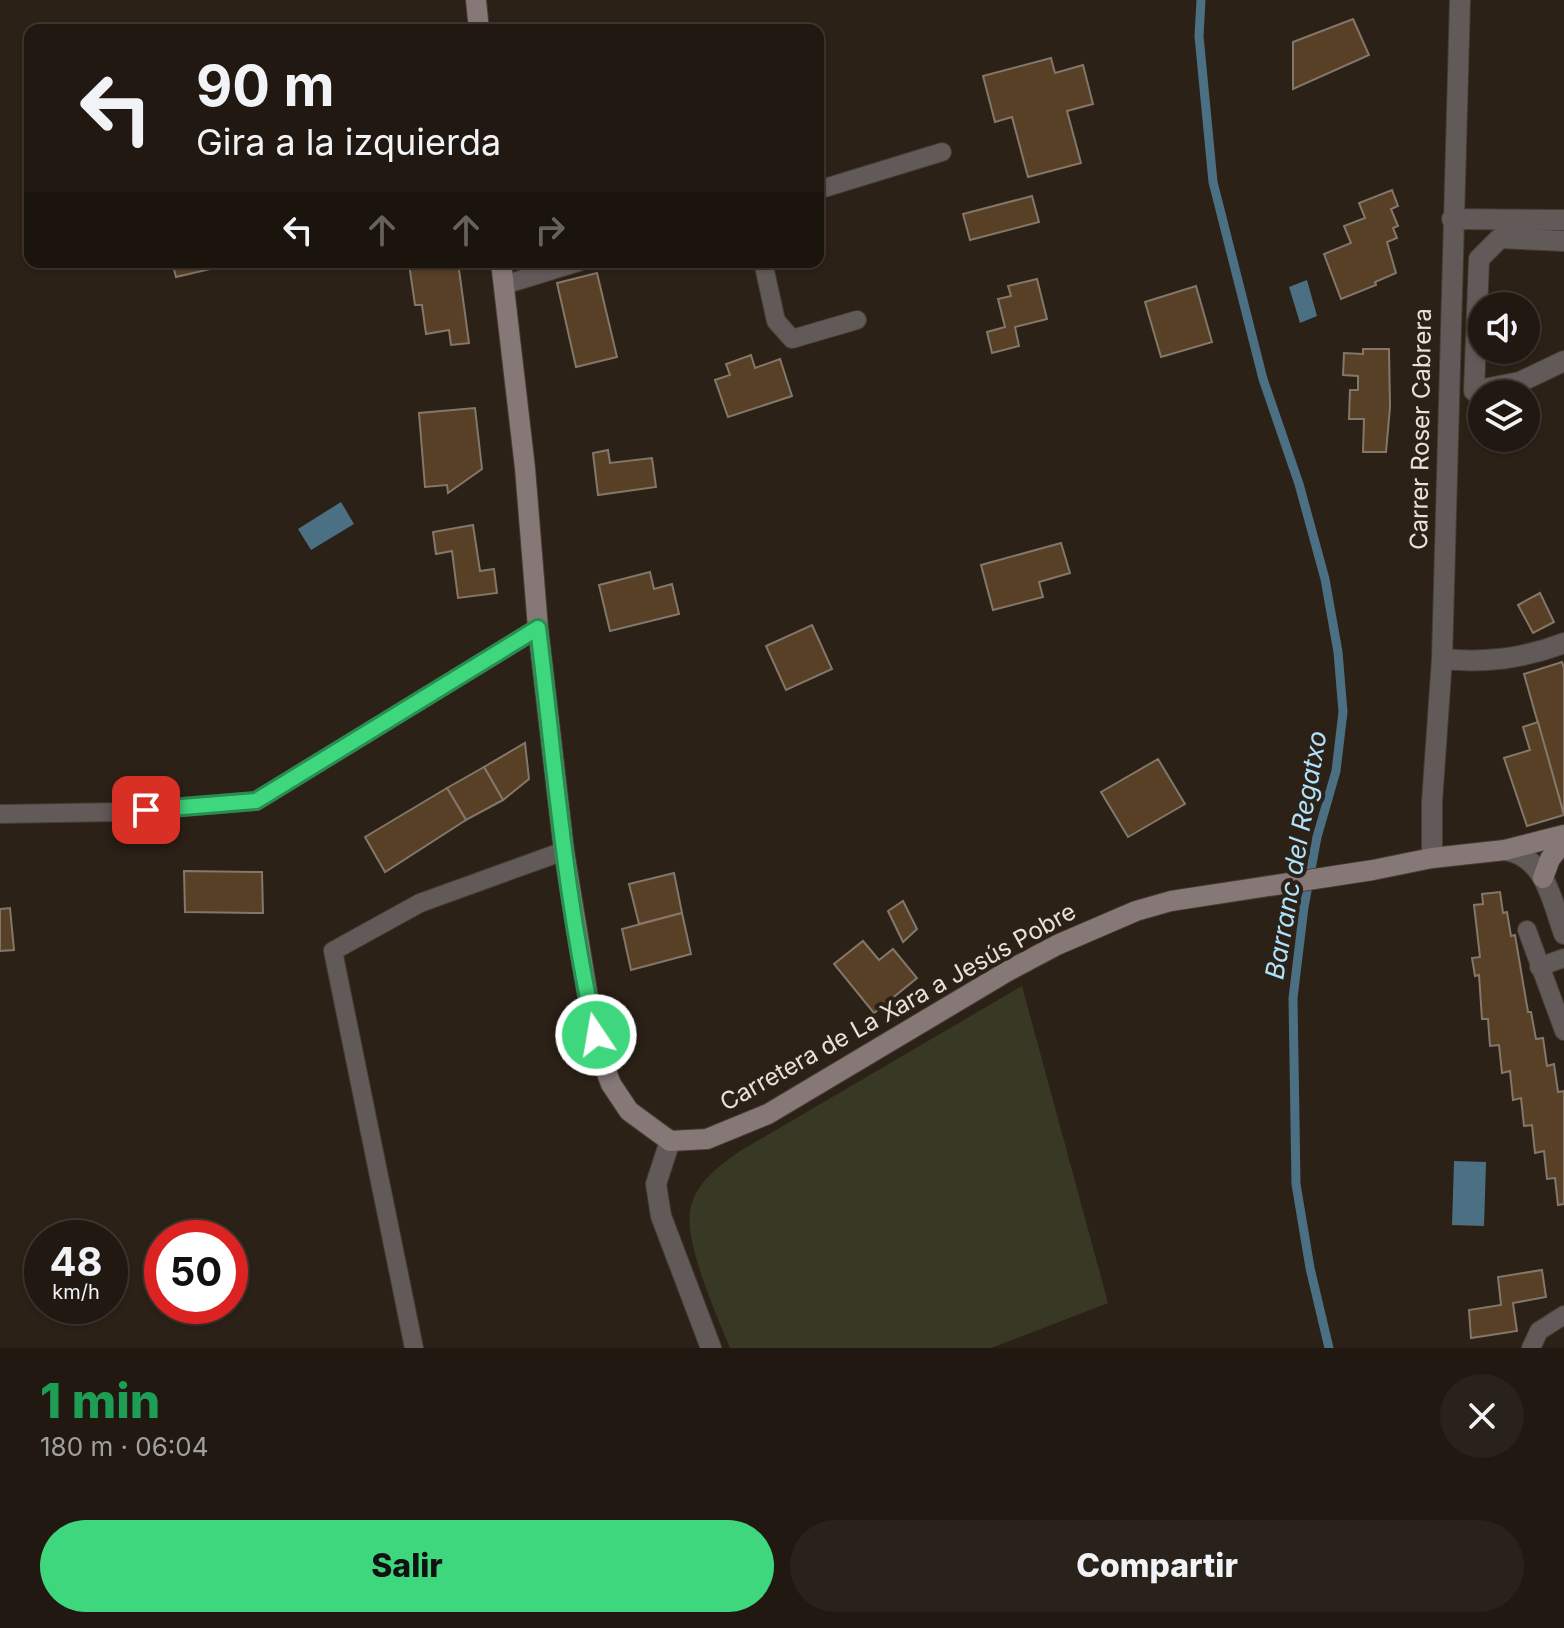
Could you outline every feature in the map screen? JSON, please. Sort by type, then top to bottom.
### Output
[{"type":"main road","points":[[476,0],[478,24]]},
{"type":"main road","points":[[502,268],[525,468],[538,628],[578,946],[601,1058],[611,1084],[629,1111],[670,1141]]},
{"type":"main road","points":[[1543,878],[1550,859],[1564,838]]},
{"type":"main road","name":"Carretera de La Xara a Jesús Pobre","points":[[670,1141],[707,1139],[768,1114],[1008,971],[1099,926],[1171,901],[1432,858],[1505,850],[1564,838]]},
{"type":"street","name":"Carrer Roser Cabrera","points":[[1432,858],[1432,802],[1442,659],[1460,0]]},
{"type":"street","points":[[1452,219],[1564,220]]},
{"type":"street","points":[[1564,241],[1500,238],[1479,259],[1474,391],[1520,382],[1564,361]]},
{"type":"street","points":[[1442,659],[1498,661],[1523,657],[1564,643]]},
{"type":"street","points":[[1505,850],[1526,856],[1533,862],[1543,878],[1564,934]]},
{"type":"street","points":[[670,1141],[656,1184],[661,1216],[711,1348]]},
{"type":"lane","points":[[824,188],[942,152]]},
{"type":"lane","points":[[504,285],[559,268]]},
{"type":"lane","points":[[764,268],[776,321],[792,339],[857,320]]},
{"type":"lane","points":[[0,814],[119,812],[256,801],[538,628]]},
{"type":"lane","points":[[414,1348],[333,951],[420,903],[564,851]]},
{"type":"lane","points":[[1527,930],[1564,1031]]},
{"type":"lane","points":[[1539,967],[1564,958]]},
{"type":"lane","points":[[1531,1348],[1539,1331],[1564,1315]]},
{"type":"green space","points":[[1022,986],[1108,1303],[991,1348],[730,1348],[702,1277],[691,1238],[691,1206],[704,1181],[740,1151]]},
{"type":"water","points":[[1307,280],[1317,316],[1300,323],[1289,287]]},
{"type":"water","points":[[341,502],[354,524],[311,550],[298,529]]},
{"type":"water","points":[[1454,1161],[1486,1162],[1484,1226],[1452,1225]]},
{"type":"building","points":[[1353,19],[1369,55],[1293,89],[1293,42]]},
{"type":"building","points":[[1051,58],[1055,73],[1083,65],[1093,104],[1067,111],[1081,163],[1028,177],[1012,117],[995,122],[983,76]]},
{"type":"building","points":[[1392,190],[1398,206],[1391,209],[1398,226],[1393,228],[1397,238],[1387,242],[1396,273],[1341,299],[1324,254],[1351,243],[1344,226],[1365,218],[1359,203]]},
{"type":"building","points":[[1032,196],[1039,222],[970,240],[963,214]]},
{"type":"building","points":[[174,268],[214,268],[176,277]]},
{"type":"building","points":[[410,268],[459,268],[469,343],[451,345],[449,330],[426,334],[422,305],[415,305]]},
{"type":"building","points":[[597,273],[617,357],[576,367],[557,283]]},
{"type":"building","points":[[1037,279],[1047,319],[1015,327],[1019,346],[992,353],[987,332],[1005,327],[998,299],[1011,296],[1008,286]]},
{"type":"building","points":[[1196,286],[1212,342],[1161,357],[1145,302]]},
{"type":"building","points":[[1363,349],[1389,349],[1390,407],[1386,452],[1363,452],[1364,419],[1349,419],[1350,390],[1358,390],[1358,376],[1343,375],[1344,353],[1363,354]]},
{"type":"building","points":[[751,355],[755,368],[780,359],[792,396],[728,417],[715,380],[730,375],[726,364]]},
{"type":"building","points":[[475,408],[482,469],[448,493],[447,485],[425,487],[419,413]]},
{"type":"building","points":[[608,450],[610,463],[652,458],[656,487],[598,495],[593,453]]},
{"type":"building","points":[[473,525],[480,571],[494,569],[497,593],[458,598],[452,551],[436,554],[433,532]]},
{"type":"building","points":[[1061,543],[1070,573],[1039,582],[1043,597],[993,610],[981,565]]},
{"type":"building","points":[[650,572],[654,589],[672,584],[679,614],[610,631],[599,585]]},
{"type":"building","points":[[1540,593],[1554,622],[1533,633],[1518,605]]},
{"type":"building","points":[[812,625],[832,669],[786,690],[766,646]]},
{"type":"building","points":[[1562,662],[1564,668],[1564,815],[1524,674]]},
{"type":"building","points":[[1538,722],[1564,815],[1527,826],[1504,758],[1530,750],[1523,727]]},
{"type":"building","points":[[525,743],[529,779],[503,800],[484,767]]},
{"type":"building","points":[[1158,759],[1185,804],[1128,837],[1101,792]]},
{"type":"building","points":[[484,767],[503,800],[466,820],[447,788]]},
{"type":"building","points":[[447,788],[466,820],[385,872],[365,837]]},
{"type":"building","points":[[184,871],[262,872],[263,913],[185,912]]},
{"type":"building","points":[[674,873],[682,913],[639,924],[629,884]]},
{"type":"building","points":[[1500,892],[1511,936],[1515,935],[1528,1012],[1531,1012],[1536,1039],[1543,1038],[1547,1066],[1554,1064],[1558,1092],[1564,1091],[1564,1204],[1558,1205],[1555,1178],[1547,1179],[1544,1151],[1535,1153],[1532,1125],[1524,1126],[1521,1098],[1513,1100],[1510,1071],[1502,1073],[1499,1045],[1490,1046],[1488,1019],[1482,1019],[1479,975],[1475,976],[1472,958],[1480,957],[1474,905],[1483,904],[1482,894]]},
{"type":"building","points":[[903,901],[917,929],[903,942],[888,911]]},
{"type":"building","points":[[10,908],[14,950],[0,951],[0,909]]},
{"type":"building","points":[[682,913],[691,954],[631,970],[622,929]]},
{"type":"building","points":[[863,941],[879,960],[893,949],[917,978],[874,1013],[834,964]]},
{"type":"building","points":[[1542,1270],[1546,1297],[1513,1303],[1517,1331],[1471,1338],[1469,1310],[1501,1305],[1498,1277]]},
{"type":"waterway","name":"Barranc del Regatxo","points":[[1201,0],[1199,36],[1213,182],[1263,379],[1299,484],[1325,579],[1338,652],[1343,712],[1336,771],[1317,837],[1304,907],[1293,998],[1296,1184],[1310,1268],[1329,1348]]},
{"type":"route","points":[[146,810],[256,801],[538,628],[564,851],[578,946],[596,1035]]}]
